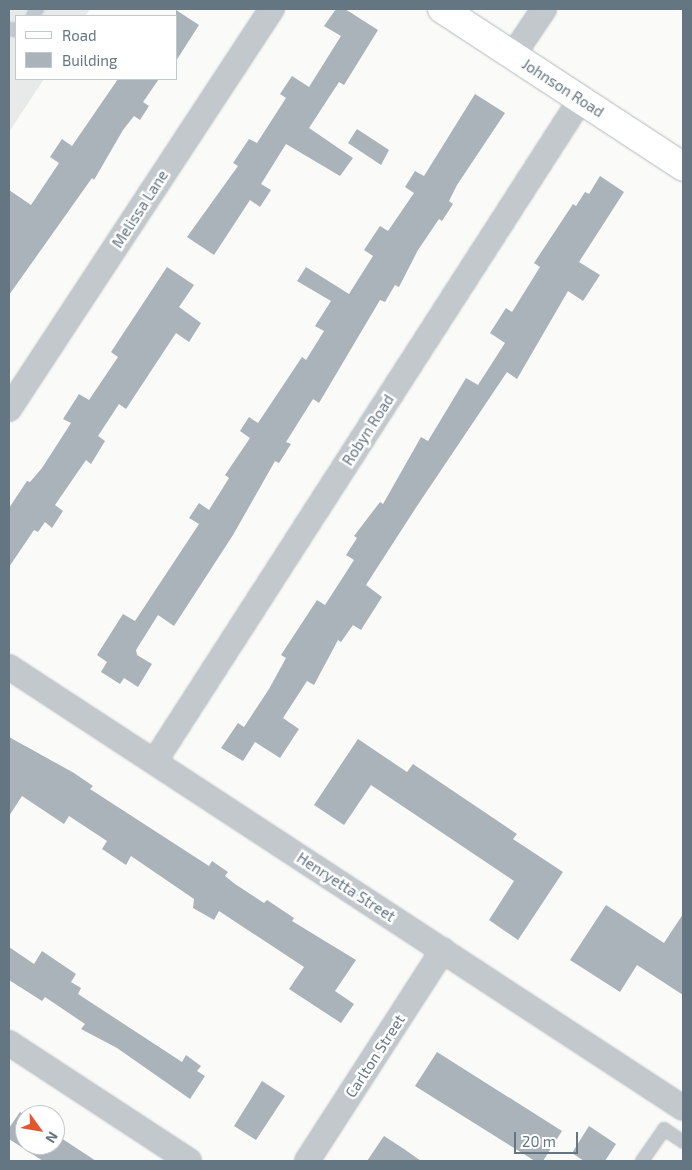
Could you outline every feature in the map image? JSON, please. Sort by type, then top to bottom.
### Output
[{"type":"street","name":"Melissa Lane","points":[[9,409],[272,9]]},
{"type":"street","name":"Johnson Road","points":[[442,9],[683,167]]},
{"type":"street","points":[[513,55],[544,9]]},
{"type":"street","name":"Robyn Road","points":[[155,761],[581,99]]},
{"type":"street","name":"Henryetta Street","points":[[9,667],[683,1108]]},
{"type":"street","name":"Carlton Street","points":[[307,1161],[443,950]]},
{"type":"street","points":[[9,1043],[189,1161]]},
{"type":"lane","points":[[642,1161],[664,1129],[683,1142]]},
{"type":"shaded area","points":[[9,9],[90,9],[86,15],[15,15],[15,80],[43,80],[9,132]]},
{"type":"building","points":[[336,9],[345,9],[378,30],[344,85],[339,82],[309,128],[353,158],[340,176],[286,144],[261,184],[271,190],[260,207],[250,200],[214,255],[187,237],[238,166],[233,163],[249,139],[257,143],[286,98],[280,94],[292,76],[309,87],[341,36],[324,26]]},
{"type":"building","points":[[176,10],[199,25],[178,58],[178,15],[176,15]]},
{"type":"building","points":[[117,80],[158,80],[143,102],[149,106],[140,120],[134,116],[123,130],[94,180],[92,178],[9,295],[9,190],[31,205],[59,163],[50,157],[62,139],[72,146]]},
{"type":"building","points":[[475,94],[505,113],[457,185],[449,201],[453,204],[442,221],[439,219],[418,250],[399,287],[395,285],[385,302],[380,300],[319,403],[313,399],[286,442],[291,444],[279,463],[275,461],[233,535],[174,626],[158,615],[136,650],[137,655],[152,664],[138,687],[124,678],[120,684],[101,672],[107,662],[97,655],[123,614],[135,621],[199,524],[189,518],[199,503],[209,510],[229,478],[225,475],[250,438],[240,431],[249,417],[258,423],[302,357],[306,360],[324,331],[315,326],[331,301],[297,281],[306,267],[349,294],[373,256],[364,250],[380,226],[388,231],[414,193],[405,187],[415,171],[424,176]]},
{"type":"building","points":[[357,129],[389,150],[381,165],[348,143]]},
{"type":"building","points":[[600,176],[624,192],[579,262],[600,275],[583,301],[568,291],[517,379],[507,372],[417,506],[366,585],[382,597],[361,630],[353,625],[341,642],[338,640],[314,685],[307,681],[283,718],[299,729],[280,758],[255,742],[243,761],[221,748],[238,723],[244,727],[269,689],[286,658],[281,655],[317,600],[325,605],[354,560],[346,555],[357,538],[354,536],[380,502],[383,504],[421,437],[428,441],[466,378],[478,385],[505,343],[490,333],[506,308],[512,312],[540,267],[534,263],[573,204],[576,206],[585,192],[589,194]]},
{"type":"building","points":[[167,267],[194,285],[179,307],[201,323],[189,342],[176,333],[126,409],[119,404],[98,436],[105,441],[91,464],[86,460],[55,505],[63,511],[52,528],[45,522],[38,532],[34,530],[9,567],[9,508],[27,481],[30,482],[42,468],[71,423],[63,419],[79,394],[89,400],[118,357],[111,352]]},
{"type":"building","points":[[9,737],[74,773],[93,786],[90,789],[209,866],[212,861],[228,872],[225,876],[235,884],[264,903],[267,900],[294,918],[292,921],[356,960],[335,991],[354,1004],[341,1023],[289,989],[304,967],[219,911],[214,920],[193,908],[194,899],[131,856],[126,865],[102,849],[107,841],[69,816],[64,824],[22,796],[9,816]]},
{"type":"building","points":[[358,739],[407,772],[413,764],[517,834],[513,839],[563,872],[518,940],[489,920],[514,881],[371,785],[344,825],[314,805]]},
{"type":"building","points":[[606,905],[664,943],[683,914],[683,995],[637,965],[620,992],[570,960]]},
{"type":"building","points":[[9,947],[34,964],[42,951],[76,974],[71,982],[81,988],[78,994],[182,1062],[186,1055],[201,1066],[197,1071],[205,1076],[190,1099],[117,1048],[81,1029],[85,1024],[45,997],[42,1001],[9,980]]},
{"type":"building","points":[[437,1052],[562,1131],[543,1161],[535,1161],[415,1086]]},
{"type":"building","points":[[262,1081],[285,1096],[256,1140],[234,1126]]},
{"type":"building","points":[[15,1119],[15,1143],[9,1139],[9,1128]]},
{"type":"building","points":[[589,1126],[616,1144],[605,1161],[584,1161],[572,1153]]},
{"type":"building","points":[[384,1136],[404,1149],[421,1161],[367,1161]]},
{"type":"building","points":[[65,1141],[96,1161],[43,1161],[34,1155],[65,1155]]}]
